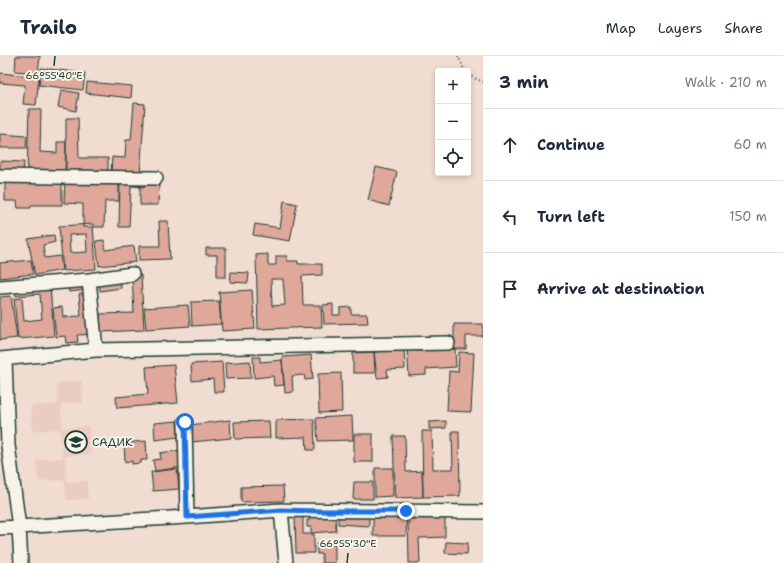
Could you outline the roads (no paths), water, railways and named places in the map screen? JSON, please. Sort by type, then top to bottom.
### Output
[{"type":"street","points":[[0,176],[156,178]]},
{"type":"street","points":[[0,287],[89,280],[132,274]]},
{"type":"street","points":[[89,280],[96,350]]},
{"type":"street","points":[[21,563],[19,527],[8,445],[3,359],[96,350],[448,343]]},
{"type":"street","points":[[185,422],[187,517]]},
{"type":"street","points":[[0,528],[281,510],[483,512]]},
{"type":"street","points":[[281,510],[286,563]]},
{"type":"place","name":"САДИК","points":[[76,442]]}]
